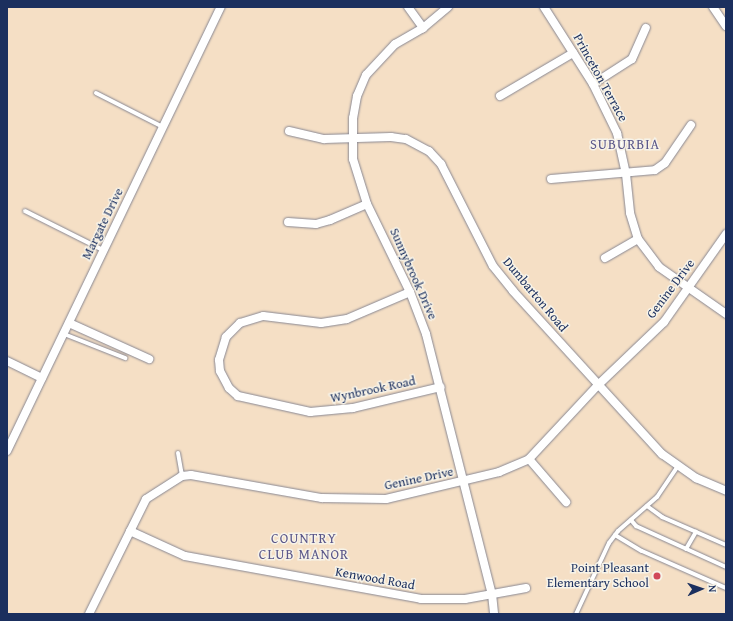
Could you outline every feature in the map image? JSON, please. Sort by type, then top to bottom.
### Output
[{"type":"street","name":"Margate Drive","points":[[7,451],[221,7]]},
{"type":"street","points":[[408,7],[423,28]]},
{"type":"street","name":"Sunnybrook Drive","points":[[448,7],[423,28],[395,44],[366,75],[357,96],[353,138],[353,159],[367,204],[410,292],[426,334],[441,387],[492,594],[494,614]]},
{"type":"street","name":"Princeton Terrace","points":[[544,7],[593,84],[618,133],[626,174],[630,213],[638,239],[660,267],[726,314]]},
{"type":"street","points":[[713,7],[726,26]]},
{"type":"street","points":[[593,84],[632,60],[646,28]]},
{"type":"street","points":[[500,96],[573,53]]},
{"type":"street","points":[[551,179],[626,174],[654,170],[665,163],[691,125]]},
{"type":"street","name":"Dumbarton Road","points":[[289,131],[324,139],[399,138],[419,144],[429,151],[441,164],[452,182],[493,266],[597,386],[662,454],[678,466],[726,491]]},
{"type":"street","points":[[288,222],[316,224],[330,220],[367,204]]},
{"type":"street","name":"Genine Drive","points":[[182,476],[191,475],[322,498],[354,500],[386,499],[464,482],[499,472],[529,459],[597,386],[664,322],[689,289],[726,234]]},
{"type":"street","points":[[605,258],[638,239]]},
{"type":"street","name":"Wynbrook Road","points":[[410,292],[347,319],[321,323],[263,316],[240,323],[226,337],[219,360],[220,371],[229,388],[238,396],[310,412],[353,408],[441,387]]},
{"type":"street","points":[[69,323],[149,359]]},
{"type":"street","points":[[7,361],[42,378]]},
{"type":"street","points":[[529,459],[566,502]]},
{"type":"street","points":[[89,614],[146,499],[182,476]]},
{"type":"street","name":"Kenwood Road","points":[[130,531],[185,556],[421,599],[465,599],[526,588]]},
{"type":"lane","points":[[96,93],[163,127]]},
{"type":"lane","points":[[25,211],[103,250]]},
{"type":"lane","points":[[64,334],[125,358]]},
{"type":"lane","points":[[178,453],[182,476]]},
{"type":"lane","points":[[576,614],[615,535],[657,497],[678,466]]},
{"type":"lane","points":[[647,506],[662,517],[726,545]]},
{"type":"lane","points":[[631,520],[636,526],[726,567]]},
{"type":"lane","points":[[686,549],[696,532]]},
{"type":"lane","points":[[615,535],[642,551],[726,588]]},
{"type":"place","name":"Point Pleasant Elementary School","points":[[657,576]]},
{"type":"district","name":"SUBURBIA","points":[[625,144]]},
{"type":"district","name":"COUNTRY CLUB MANOR","points":[[304,546]]}]
